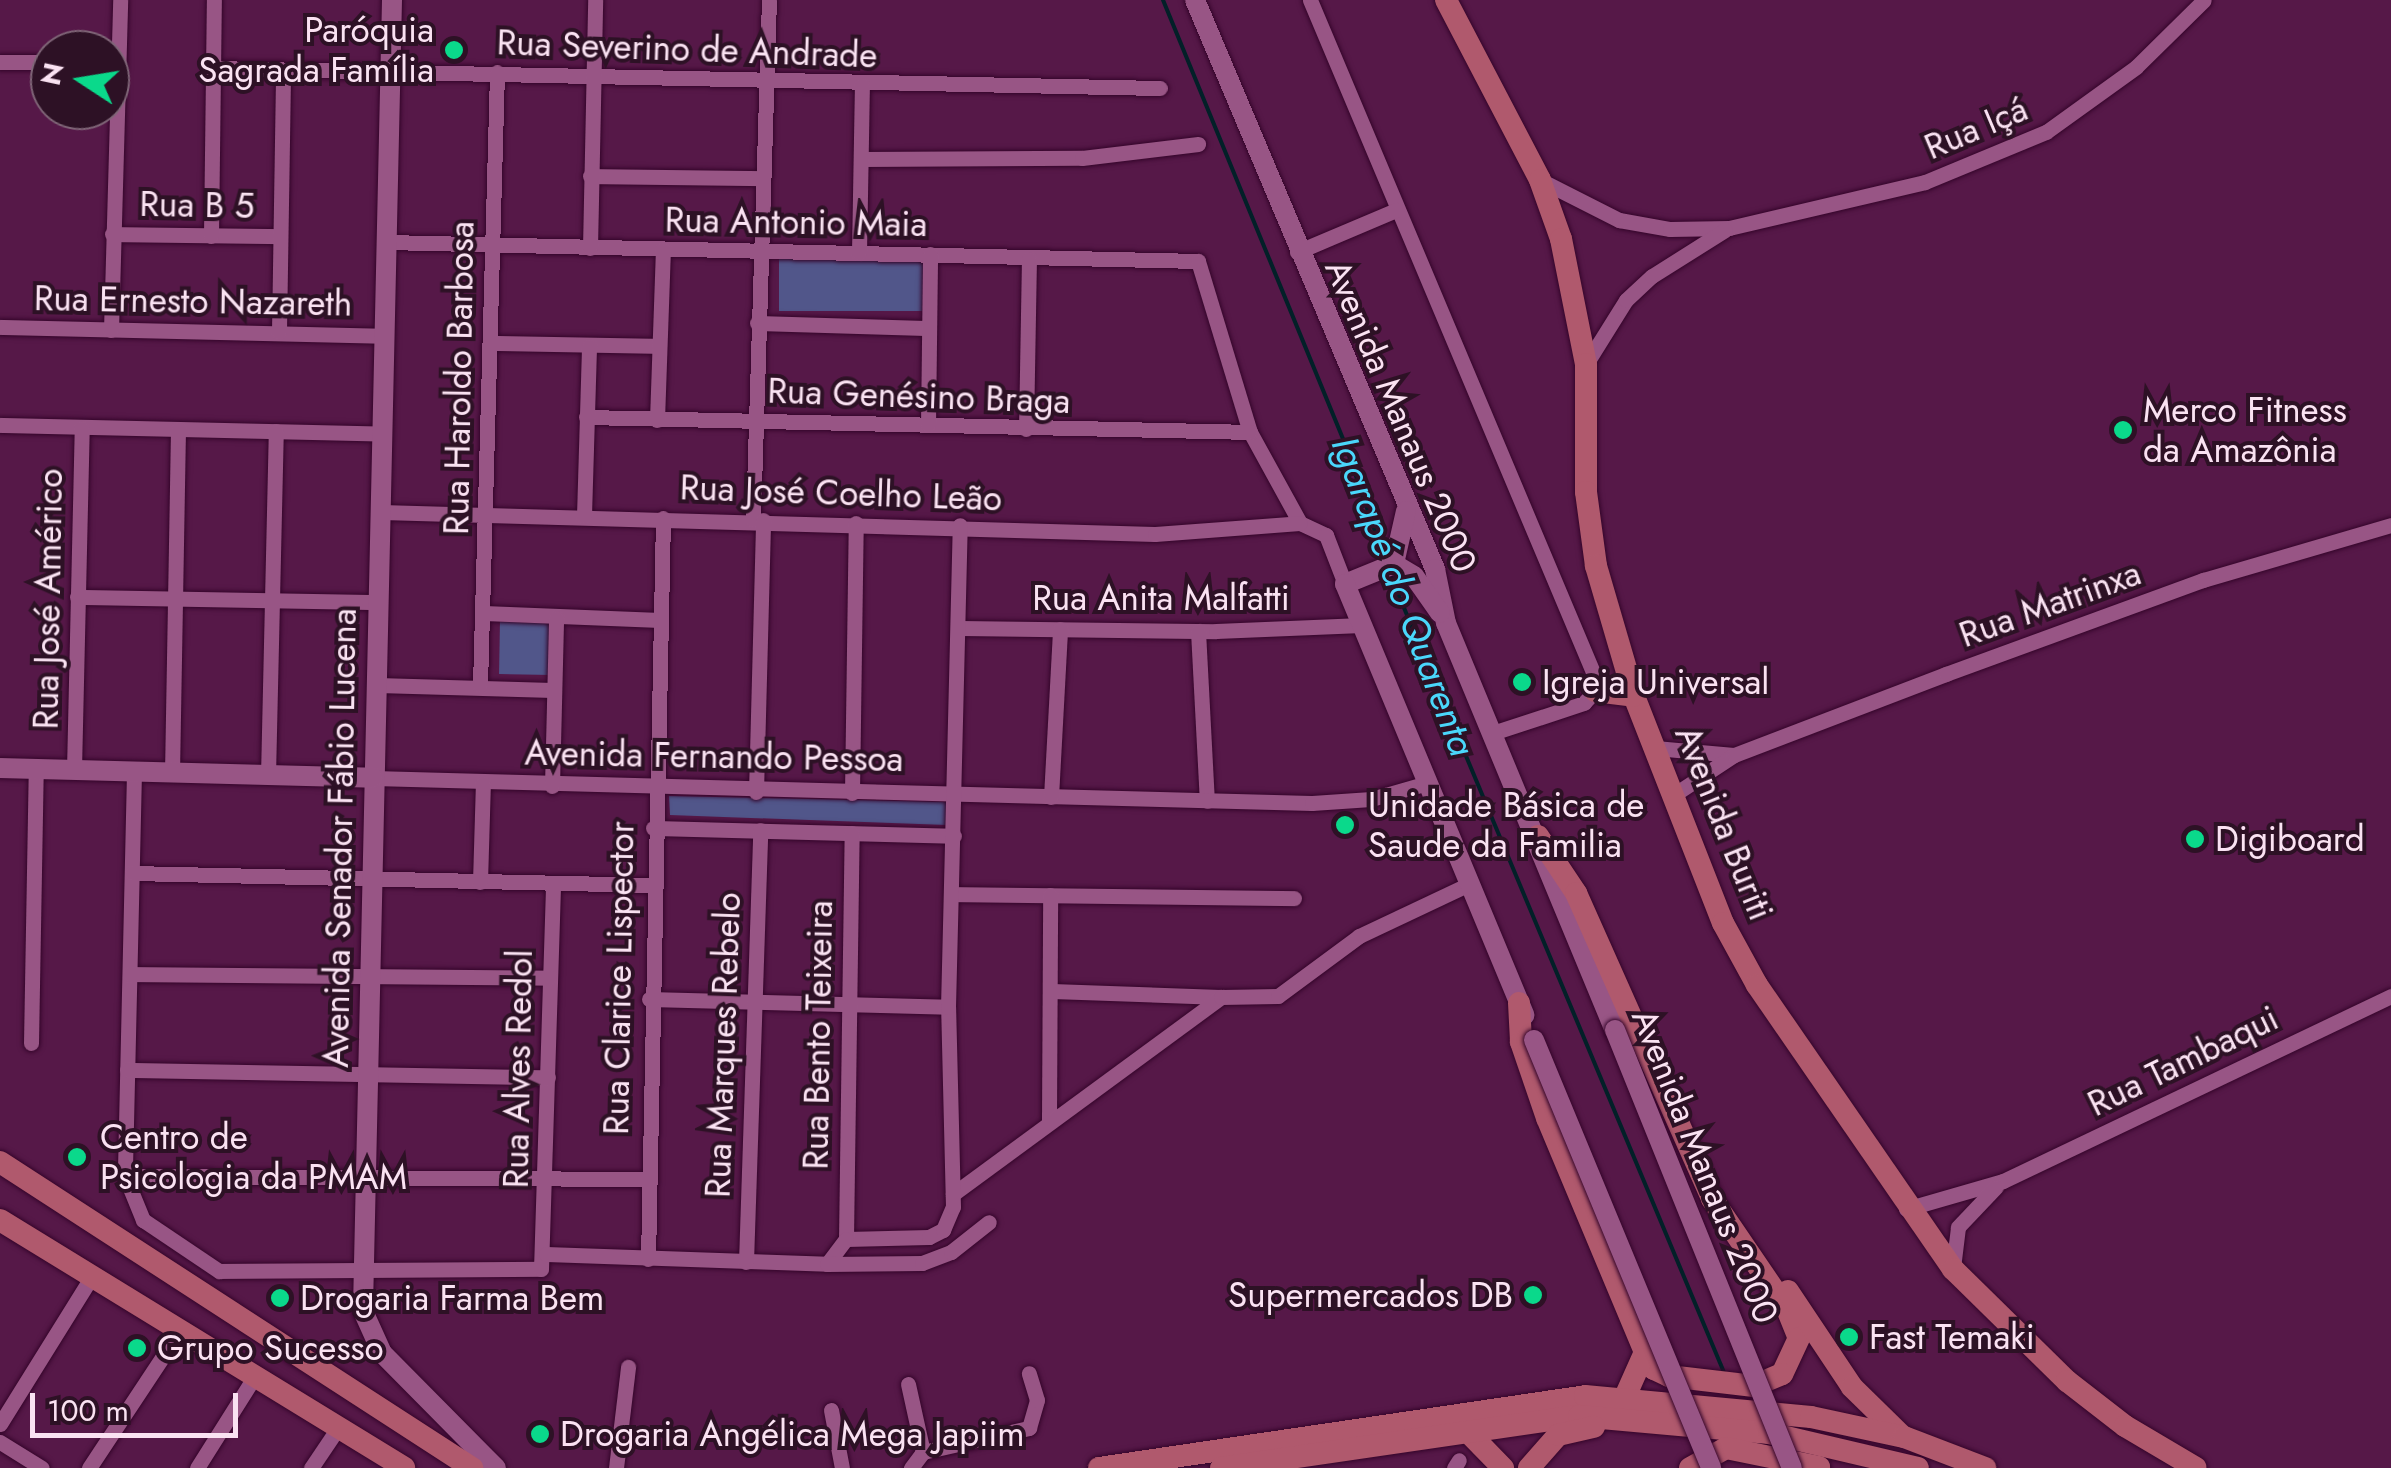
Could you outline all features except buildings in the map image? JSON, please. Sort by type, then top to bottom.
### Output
[{"type":"main road","name":"Avenida Buriti","points":[[1446,0],[1540,180],[1574,290],[1586,364],[1586,492],[1596,566],[1634,696],[1708,890],[1757,985],[1906,1209],[1953,1269],[2068,1380],[2124,1426],[2196,1468]]},
{"type":"main road","points":[[1595,692],[1634,696]]},
{"type":"main road","points":[[1098,1468],[1510,1404],[1754,1386],[1782,1374],[1799,1338],[1712,1199],[1576,893],[1538,836]]},
{"type":"main road","points":[[1519,1003],[1521,1042],[1547,1118],[1644,1352],[1659,1373],[1760,1410],[1904,1437],[1986,1468]]},
{"type":"main road","points":[[0,1162],[472,1468]]},
{"type":"main road","points":[[2,1227],[181,1329],[404,1468]]},
{"type":"main road","points":[[1758,1268],[1793,1294],[1852,1386],[1904,1437]]},
{"type":"main road","points":[[1625,1397],[1644,1352]]},
{"type":"main road","points":[[1221,1468],[1336,1459],[1464,1428],[1580,1416],[1770,1433],[1918,1468]]},
{"type":"main road","points":[[1530,1468],[1558,1436],[1649,1420]]},
{"type":"main road","points":[[1464,1428],[1503,1468]]},
{"type":"main road","points":[[1690,1468],[1726,1448],[1819,1467],[1832,1453],[1854,1450]]},
{"type":"street","points":[[117,30],[120,0]]},
{"type":"street","points":[[211,236],[214,0]]},
{"type":"street","name":"Avenida Senador Fábio Lucena","points":[[392,0],[363,1311],[382,1353],[496,1468]]},
{"type":"street","points":[[590,248],[595,0]]},
{"type":"street","points":[[756,792],[757,323],[768,0]]},
{"type":"street","name":"Avenida Manaus 2000","points":[[1195,0],[1434,569],[1446,623],[1538,836],[1788,1463]]},
{"type":"street","points":[[1310,0],[1595,692],[1584,703],[1493,733]]},
{"type":"street","name":"Rua Içá","points":[[1540,180],[1643,226],[1729,228],[1925,182],[2046,132],[2136,67],[2204,0]]},
{"type":"street","points":[[0,62],[30,62]]},
{"type":"street","name":"Rua Severino de Andrade","points":[[212,68],[497,72],[862,85],[1160,88]]},
{"type":"street","points":[[280,332],[284,70]]},
{"type":"street","name":"Rua Haroldo Barbosa","points":[[480,685],[485,613],[497,72]]},
{"type":"street","points":[[859,254],[862,85]]},
{"type":"street","points":[[111,330],[113,130]]},
{"type":"street","points":[[861,159],[1082,158],[1198,144]]},
{"type":"street","points":[[590,176],[762,178]]},
{"type":"street","points":[[1298,252],[1396,210]]},
{"type":"street","name":"Rua Içá","points":[[1586,364],[1626,300],[1652,276],[1729,228]]},
{"type":"street","name":"Rua B 5","points":[[112,234],[280,236]]},
{"type":"street","name":"Rua Antonio Maia","points":[[386,242],[1192,260],[1204,266],[1250,432]]},
{"type":"street","points":[[657,420],[662,249]]},
{"type":"street","points":[[928,425],[926,328],[930,254]]},
{"type":"street","points":[[1026,429],[1029,258]]},
{"type":"street","points":[[757,323],[926,328]]},
{"type":"street","name":"Rua Ernesto Nazareth","points":[[0,327],[385,336]]},
{"type":"street","points":[[491,343],[658,346]]},
{"type":"street","points":[[584,516],[590,346]]},
{"type":"street","name":"Rua Genésino Braga","points":[[586,417],[1250,432]]},
{"type":"street","points":[[0,425],[382,434]]},
{"type":"street","name":"Rua José Américo","points":[[74,770],[82,428]]},
{"type":"street","points":[[172,774],[178,428]]},
{"type":"street","points":[[268,776],[276,431]]},
{"type":"street","points":[[1250,432],[1300,522],[1326,535],[1352,581],[1362,626],[1424,784],[1519,1003],[1710,1468]]},
{"type":"street","points":[[1352,581],[1392,565],[1406,532],[1406,504]]},
{"type":"street","name":"Rua José Coelho Leão","points":[[380,512],[1206,534],[1300,522]]},
{"type":"street","name":"Rua Clarice Lispector","points":[[648,1259],[653,789],[663,518]]},
{"type":"street","points":[[852,793],[856,523]]},
{"type":"street","points":[[827,1264],[846,1238],[929,1237],[950,1221],[953,1194],[948,1007],[960,525]]},
{"type":"street","name":"Rua Matrinxa","points":[[1672,796],[1734,755],[2203,580],[2391,525]]},
{"type":"street","points":[[1392,565],[1414,576],[1446,623]]},
{"type":"street","points":[[77,597],[377,602]]},
{"type":"street","points":[[485,613],[659,620]]},
{"type":"street","points":[[552,786],[556,618]]},
{"type":"street","name":"Rua Anita Malfatti","points":[[960,628],[1198,631],[1362,626]]},
{"type":"street","points":[[1051,797],[1060,629]]},
{"type":"street","points":[[1198,631],[1207,801]]},
{"type":"street","points":[[376,685],[554,690]]},
{"type":"street","name":"Rua Matrinxa","points":[[1655,748],[1734,755]]},
{"type":"street","name":"Avenida Fernando Pessoa","points":[[0,768],[756,792],[1207,801],[1340,802],[1424,784]]},
{"type":"street","points":[[31,1043],[36,769]]},
{"type":"street","points":[[134,772],[125,1176],[143,1220],[176,1248],[219,1271],[526,1274],[540,1269],[546,1254],[827,1264],[922,1263],[989,1222]]},
{"type":"street","points":[[480,882],[483,783]]},
{"type":"street","points":[[653,828],[954,836]]},
{"type":"street","name":"Rua Marques Rebelo","points":[[746,1262],[760,830]]},
{"type":"street","name":"Rua Bento Teixeira","points":[[846,1238],[846,1005],[852,833]]},
{"type":"street","points":[[132,874],[652,885]]},
{"type":"street","name":"Rua Alves Redol","points":[[546,1254],[553,884]]},
{"type":"street","points":[[1052,992],[1278,996],[1359,936],[1469,884]]},
{"type":"street","points":[[952,894],[1294,898]]},
{"type":"street","points":[[1049,1120],[1050,895]]},
{"type":"street","points":[[130,974],[549,978]]},
{"type":"street","name":"Rua Tambaqui","points":[[1906,1209],[2003,1181],[2391,996]]},
{"type":"street","points":[[953,1194],[1049,1120],[1122,1076],[1221,997]]},
{"type":"street","points":[[649,999],[948,1007]]},
{"type":"street","points":[[127,1070],[548,1077]]},
{"type":"street","points":[[125,1176],[646,1179]]},
{"type":"street","name":"Rua Tambaqui","points":[[1953,1269],[1958,1226],[2003,1181]]},
{"type":"street","points":[[0,1424],[92,1276]]},
{"type":"street","points":[[89,1468],[181,1329]]},
{"type":"street","points":[[616,1468],[628,1367]]},
{"type":"street","points":[[910,1468],[923,1452],[1029,1428],[1038,1400],[1029,1373]]},
{"type":"street","points":[[197,1468],[255,1376]]},
{"type":"street","points":[[908,1384],[923,1452]]},
{"type":"street","points":[[831,1410],[842,1468]]},
{"type":"street","points":[[311,1468],[338,1428]]},
{"type":"street","points":[[0,1442],[42,1468]]},
{"type":"shaded area","points":[[779,258],[923,258],[923,311],[779,311]]},
{"type":"shaded area","points":[[500,620],[553,621],[552,675],[499,674]]},
{"type":"shaded area","points":[[669,796],[946,802],[946,825],[670,815]]},
{"type":"waterway","name":"Igarapé do Quarenta","points":[[1163,0],[1344,441],[1384,558]]},
{"type":"waterway","name":"Igarapé do Quarenta","points":[[1389,572],[1725,1375]]},
{"type":"place","name":"Paróquia Sagrada Família","points":[[454,50]]},
{"type":"place","name":"Merco Fitness da Amazônia","points":[[2123,430]]},
{"type":"place","name":"Igreja Universal","points":[[1522,682]]},
{"type":"place","name":"Unidade Básica de Saude da Familia","points":[[1345,825]]},
{"type":"place","name":"Digiboard","points":[[2195,839]]},
{"type":"place","name":"Centro de Psicologia da PMAM","points":[[77,1157]]},
{"type":"place","name":"Supermercados DB","points":[[1533,1295]]},
{"type":"place","name":"Drogaria Farma Bem","points":[[280,1298]]},
{"type":"place","name":"Fast Temaki","points":[[1849,1337]]},
{"type":"place","name":"Grupo Sucesso","points":[[137,1348]]},
{"type":"place","name":"Drogaria Angélica Mega Japiim","points":[[540,1434]]}]
